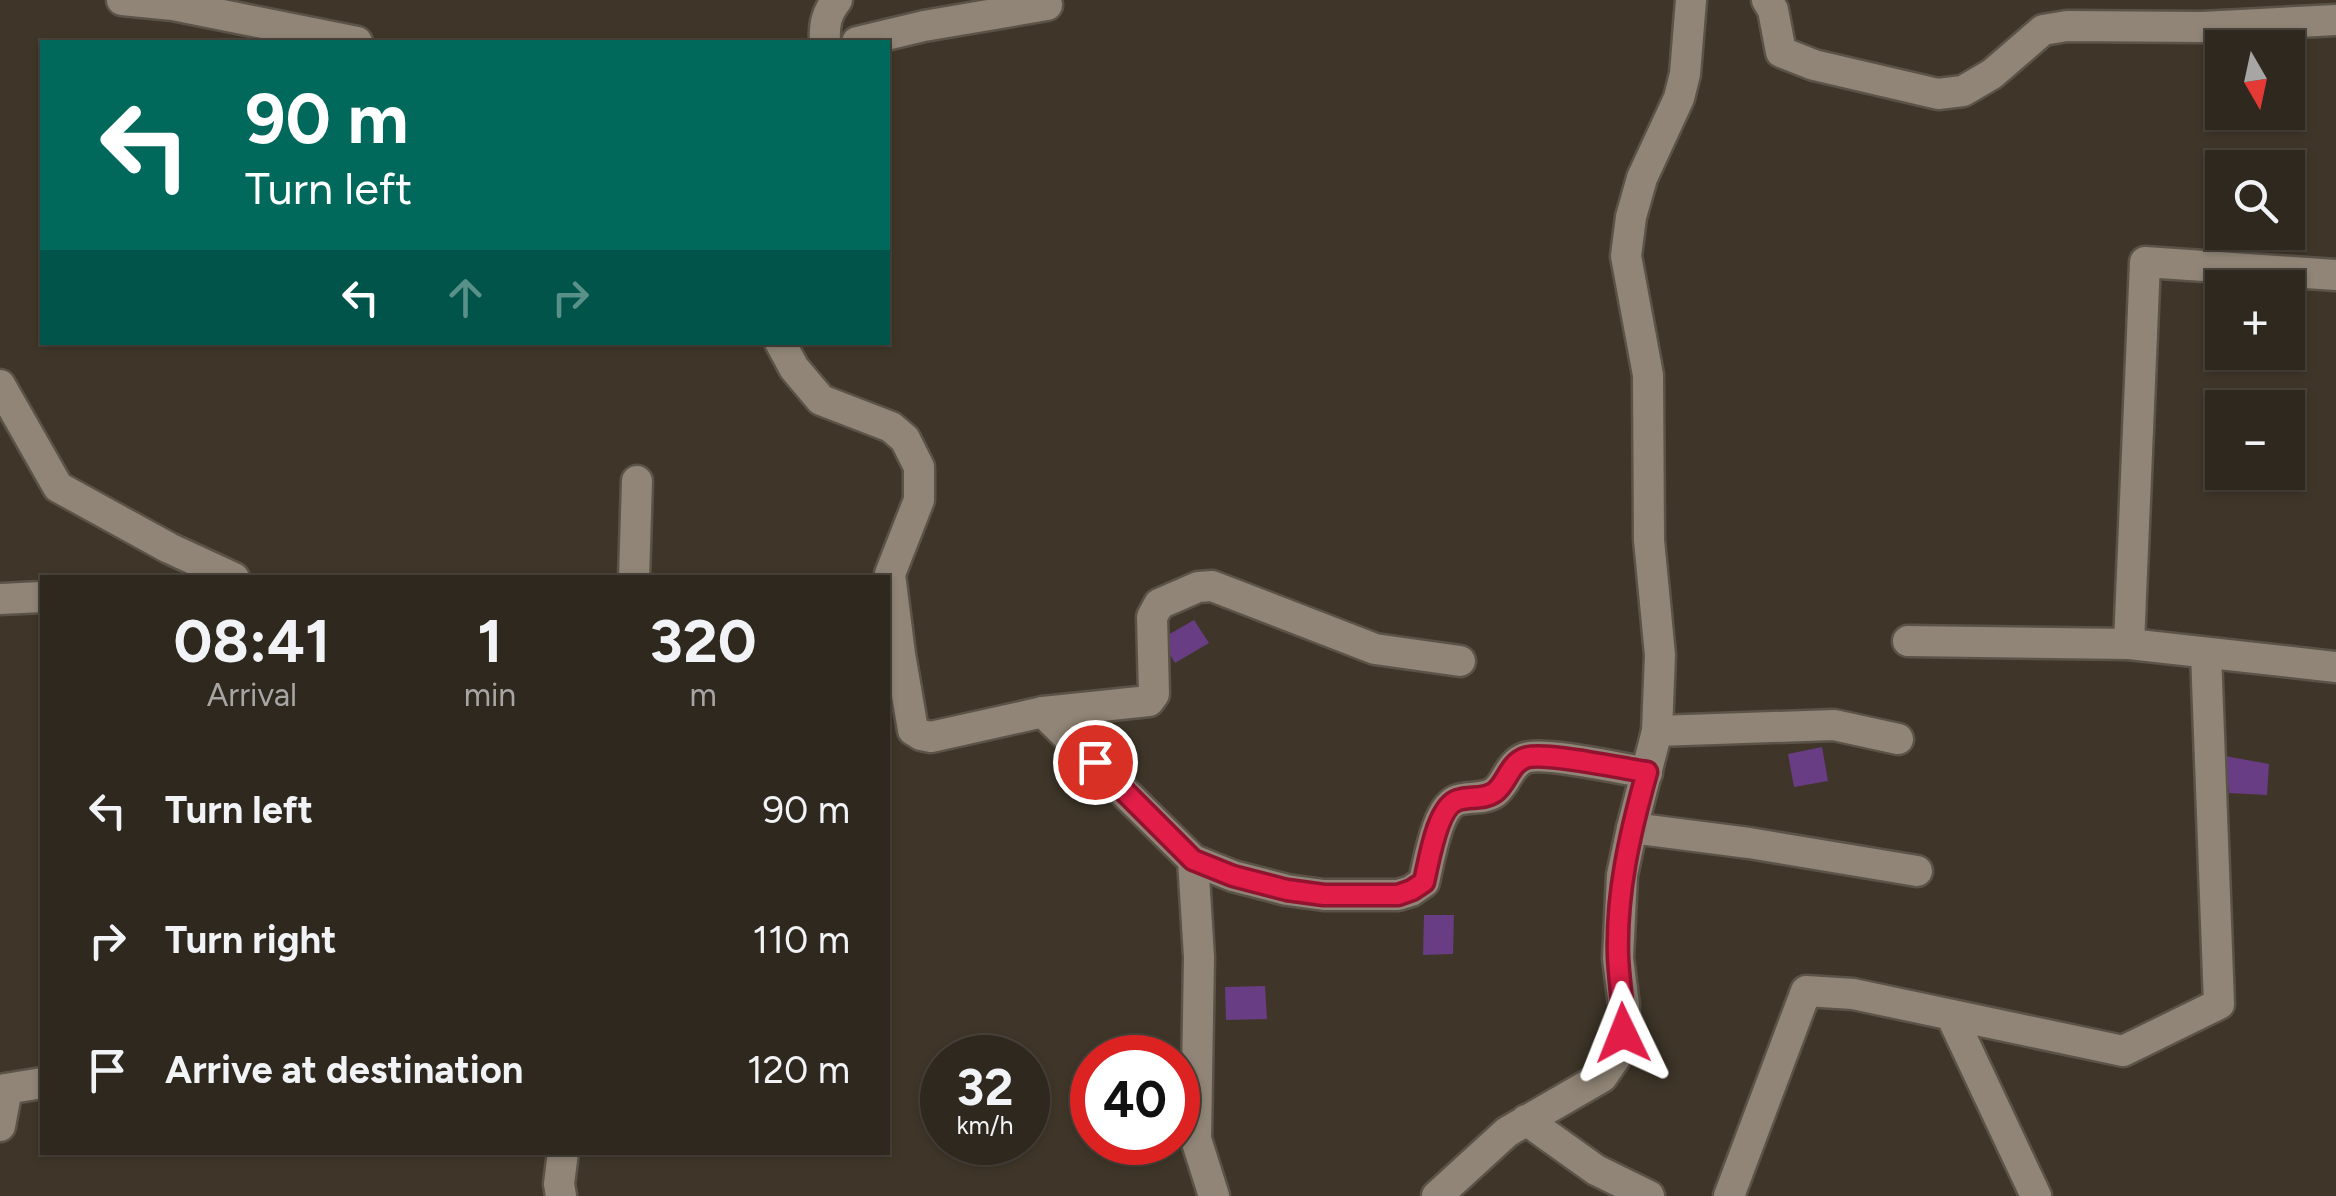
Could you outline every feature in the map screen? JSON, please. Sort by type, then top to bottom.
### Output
[{"type":"street","points":[[122,0],[173,5],[347,40]]},
{"type":"street","points":[[825,40],[824,26],[837,0]]},
{"type":"street","points":[[1437,1196],[1507,1132],[1602,1077],[1623,1033],[1618,958],[1622,875],[1657,732],[1660,655],[1649,540],[1648,376],[1626,256],[1642,178],[1679,98],[1685,74],[1691,0]]},
{"type":"street","points":[[1767,0],[1773,10],[1781,52],[1814,64],[1938,94],[1962,90],[1992,74],[2043,30],[2067,26],[2202,27],[2264,12],[2336,20]]},
{"type":"street","points":[[865,40],[1048,5]]},
{"type":"street","points":[[2128,644],[2145,262],[2336,275]]},
{"type":"street","points":[[782,345],[794,368],[822,400],[891,427],[905,439],[919,468],[919,500],[890,574],[895,671],[913,730],[921,736],[1043,712],[1149,702],[1154,694],[1152,617],[1159,604],[1198,587],[1212,586],[1376,649],[1460,661]]},
{"type":"street","points":[[0,384],[58,487],[228,575]]},
{"type":"street","points":[[634,575],[637,481]]},
{"type":"street","points":[[0,599],[40,597]]},
{"type":"street","points":[[1908,641],[2128,644],[2336,667]]},
{"type":"street","points":[[1729,1196],[1806,991],[1853,994],[2123,1051],[2219,1004],[2206,653]]},
{"type":"street","points":[[1043,712],[1193,860],[1233,876],[1324,895],[1398,895],[1424,882],[1442,812],[1455,800],[1498,790],[1511,768],[1526,758],[1545,756],[1647,772]]},
{"type":"street","points":[[1657,732],[1834,724],[1898,739]]},
{"type":"street","points":[[1632,828],[1917,871]]},
{"type":"street","points":[[1193,860],[1198,958],[1196,1139],[1214,1196]]},
{"type":"street","points":[[1950,1015],[2036,1196]]},
{"type":"street","points":[[0,1126],[4,1089],[40,1083]]},
{"type":"street","points":[[1526,1120],[1596,1170],[1649,1196]]},
{"type":"street","points":[[560,1196],[563,1155]]},
{"type":"building","points":[[1194,620],[1209,643],[1175,663],[1161,639]]},
{"type":"building","points":[[1822,747],[1828,781],[1794,787],[1788,754]]},
{"type":"building","points":[[2225,756],[2269,764],[2267,795],[2229,793]]},
{"type":"building","points":[[1424,915],[1454,915],[1453,954],[1423,955]]},
{"type":"building","points":[[1265,986],[1267,1019],[1226,1020],[1225,987]]},
{"type":"route","points":[[1095,762],[1193,860],[1233,876],[1324,895],[1398,895],[1424,882],[1442,812],[1455,800],[1498,790],[1511,768],[1526,758],[1545,756],[1647,772],[1622,875],[1618,958],[1623,1033]]}]
